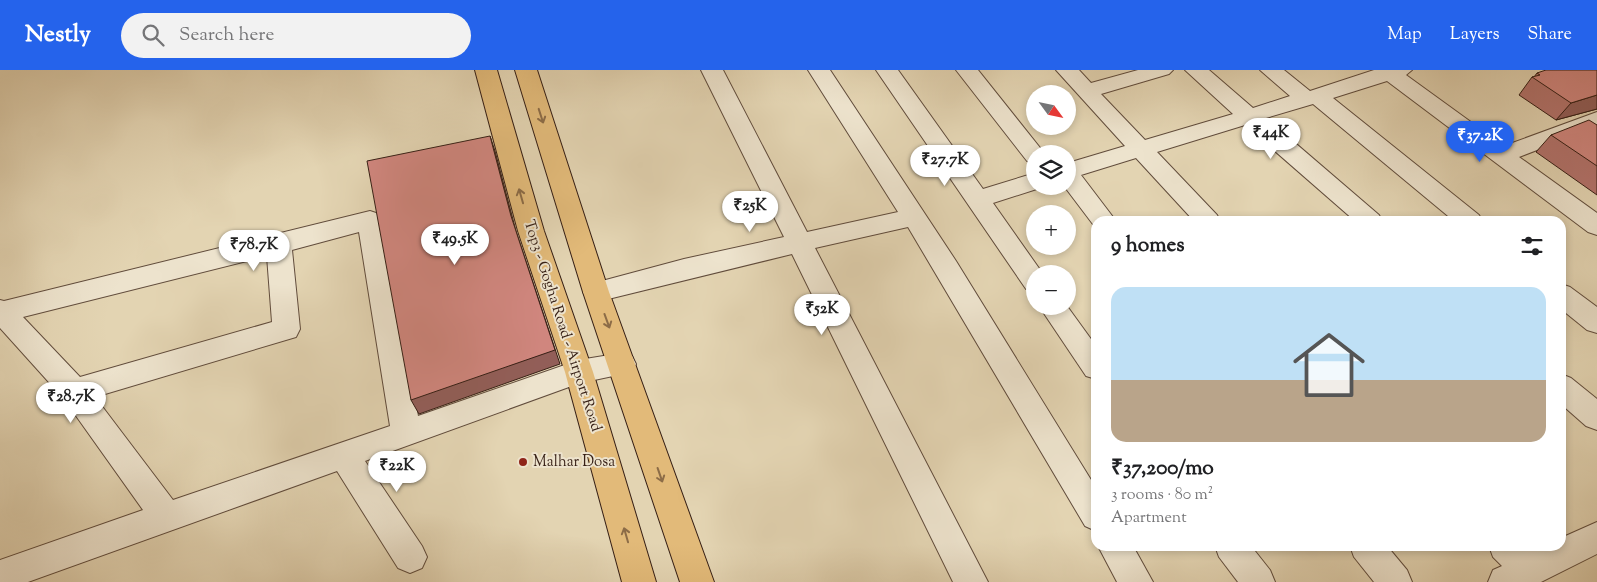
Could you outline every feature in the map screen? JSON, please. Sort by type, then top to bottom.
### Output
[{"type":"main road","name":"Top3 - Gogha Road - Airport Road","points":[[486,70],[531,231],[579,372],[640,582]]},
{"type":"main road","points":[[526,70],[596,292],[697,582]]},
{"type":"street","points":[[712,70],[971,582]]},
{"type":"street","points":[[819,70],[914,217],[1091,508]]},
{"type":"street","points":[[887,70],[1026,269]]},
{"type":"street","points":[[966,70],[1026,145]]},
{"type":"street","points":[[1067,70],[1203,216]]},
{"type":"street","points":[[1086,91],[1162,70]]},
{"type":"street","points":[[1196,70],[1364,216]]},
{"type":"street","points":[[1271,70],[1312,97],[1464,216]]},
{"type":"street","points":[[1076,170],[1392,71],[1501,156],[1580,221]]},
{"type":"street","points":[[1501,156],[1597,119]]},
{"type":"street","points":[[977,199],[1026,184]]},
{"type":"street","points":[[1076,184],[1100,216]]},
{"type":"street","points":[[596,292],[914,217]]},
{"type":"street","points":[[168,517],[74,391],[1,311],[279,244],[370,220],[406,433]]},
{"type":"street","points":[[74,391],[286,329],[279,244]]},
{"type":"street","points":[[1566,298],[1597,322]]},
{"type":"street","points":[[1058,315],[1091,361]]},
{"type":"street","points":[[0,576],[579,372],[622,364]]},
{"type":"street","points":[[1566,390],[1597,417]]},
{"type":"street","points":[[344,455],[410,557]]},
{"type":"street","points":[[1507,551],[1517,576],[1597,538]]},
{"type":"street","points":[[1117,551],[1136,582]]},
{"type":"street","points":[[1235,551],[1258,582]]},
{"type":"street","points":[[1370,551],[1395,582]]},
{"type":"building","points":[[1546,70],[1597,70],[1597,95],[1571,103],[1532,77],[1540,75],[1537,73]]},
{"type":"building","points":[[1589,120],[1597,125],[1597,166],[1551,135]]},
{"type":"building","points":[[490,136],[511,216],[555,350],[411,400],[367,161]]},
{"type":"place","name":"Malhar Dosa","points":[[523,462]]}]
